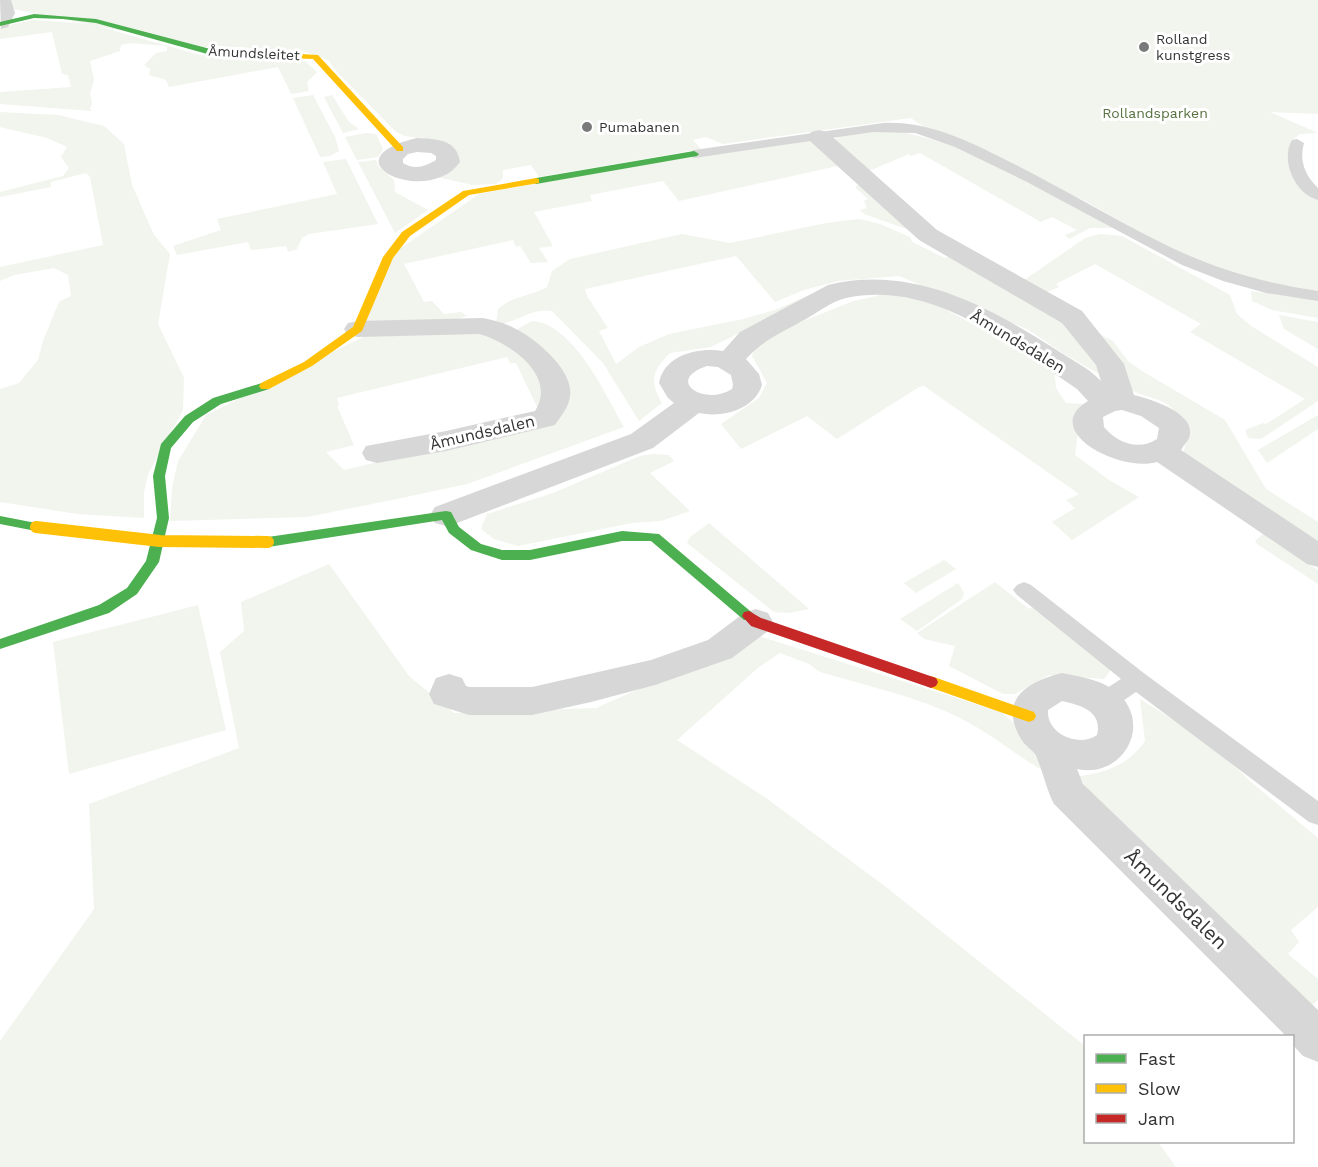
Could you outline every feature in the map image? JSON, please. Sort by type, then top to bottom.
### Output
[{"type":"street","points":[[1,0],[5,14],[1,23]]},
{"type":"street","name":"Åmundsleitet","points":[[1,23],[33,16],[63,17],[96,21],[218,54],[315,57],[400,149]]},
{"type":"street","points":[[819,137],[928,235],[1072,317],[1088,333],[1110,364],[1115,402]]},
{"type":"street","points":[[417,174],[443,167],[448,162],[447,153],[443,149],[427,144],[400,149],[391,157],[391,166],[401,172],[417,174],[466,193]]},
{"type":"street","points":[[0,644],[104,609],[132,591],[152,562],[163,518],[159,476],[165,447],[189,419],[217,401],[259,389],[309,364],[358,329],[388,257],[406,234],[466,193],[694,154]]},
{"type":"street","name":"Åmundsdalen","points":[[729,361],[750,338],[837,291],[891,287],[926,294],[949,302],[1003,328],[1115,402]]},
{"type":"street","name":"Åmundsdalen","points":[[358,329],[483,326],[501,332],[542,360],[554,376],[557,394],[545,418],[446,441],[377,453]]},
{"type":"street","points":[[705,358],[729,361],[746,373],[749,381],[742,397],[719,405],[693,403],[683,398],[672,384],[676,370],[684,364],[705,358]]},
{"type":"street","points":[[1115,402],[1149,407],[1168,420],[1173,429],[1173,437],[1169,445],[1161,450],[1135,454],[1107,446],[1096,438],[1090,429],[1088,420],[1091,412],[1099,405],[1115,402]]},
{"type":"street","points":[[0,520],[36,527],[160,541],[267,542],[446,515],[642,441],[693,403]]},
{"type":"street","points":[[1161,450],[1196,476],[1318,556]]},
{"type":"street","points":[[446,515],[454,530],[476,547],[502,555],[530,555],[622,536],[654,537],[756,622],[1040,731],[1079,756],[1105,750],[1114,742],[1118,732],[1118,722],[1113,711],[1092,692],[1062,687],[1048,690],[1037,696],[1031,705],[1040,731]]},
{"type":"street","points":[[449,688],[447,694],[469,701],[532,701],[655,672],[698,657],[720,649],[756,622]]},
{"type":"street","name":"Åmundsdalen","points":[[1040,731],[1067,793],[1286,1006],[1318,1041]]},
{"type":"lane","points":[[694,154],[819,137],[862,128],[907,127],[949,140],[1030,176],[1197,267],[1271,291],[1318,296]]},
{"type":"lane","points":[[1297,143],[1293,154],[1296,164],[1310,191],[1318,195]]},
{"type":"lane","points":[[1024,590],[1137,680],[1318,815]]},
{"type":"lane","points":[[1104,701],[1137,680]]},
{"type":"green space","name":"Rollandsparken","points":[[9,0],[1318,0],[1318,114],[1270,112],[1318,133],[1300,134],[1291,141],[1292,152],[1287,157],[1306,189],[1318,195],[1318,292],[1240,278],[1172,251],[1087,202],[930,131],[911,118],[723,144],[706,137],[693,140],[701,149],[539,177],[531,165],[503,170],[503,178],[496,184],[472,185],[433,176],[443,142],[405,136],[396,132],[328,60],[300,50],[204,47],[14,9]]},
{"type":"green space","points":[[33,20],[90,24],[200,55],[305,61],[317,72],[307,82],[309,91],[291,94],[278,67],[169,87],[166,80],[149,75],[150,69],[144,65],[156,53],[167,51],[167,46],[130,43],[121,45],[120,51],[90,61],[94,80],[90,93],[92,111],[0,104],[0,92],[71,87],[68,75],[62,74],[52,32],[0,39],[0,27]]},
{"type":"green space","points":[[313,95],[335,137],[339,151],[330,156],[320,157],[293,98]]},
{"type":"green space","points":[[332,95],[349,122],[359,129],[343,133],[324,97]]},
{"type":"green space","points":[[0,112],[58,115],[104,126],[124,144],[132,185],[154,235],[170,254],[158,324],[184,378],[183,410],[148,474],[144,492],[144,518],[78,514],[0,502],[0,389],[19,383],[38,360],[59,302],[71,296],[68,275],[54,268],[14,275],[0,281],[0,267],[103,245],[90,177],[86,173],[51,182],[51,187],[0,197],[0,192],[63,176],[69,168],[61,157],[67,147],[47,138],[0,127]]},
{"type":"green space","points":[[897,130],[962,148],[1115,228],[1090,228],[1069,239],[1065,235],[1077,230],[1052,217],[1041,222],[920,153],[911,156],[909,154],[869,171],[832,141],[846,132]]},
{"type":"green space","points":[[366,133],[376,134],[383,149],[378,157],[357,160],[345,137]]},
{"type":"green space","points":[[809,140],[817,142],[842,165],[679,201],[663,181],[590,195],[592,201],[534,212],[553,246],[539,248],[548,262],[531,263],[520,246],[516,247],[513,240],[404,264],[424,302],[432,301],[444,314],[461,312],[467,316],[453,320],[358,329],[388,257],[479,194],[649,163]]},
{"type":"green space","points":[[346,159],[378,224],[309,234],[302,238],[297,249],[288,252],[286,246],[251,250],[248,242],[177,255],[173,246],[221,230],[217,219],[337,194],[323,162]]},
{"type":"green space","points":[[376,160],[379,167],[394,180],[395,192],[428,210],[395,233],[358,162]]},
{"type":"green space","points":[[861,183],[912,231],[864,214],[860,210],[867,208],[864,201],[868,199],[855,187]]},
{"type":"green space","points":[[859,219],[880,224],[910,237],[912,242],[945,258],[952,255],[1055,315],[1089,345],[1101,375],[1064,354],[1029,330],[899,276],[838,281],[804,290],[775,302],[736,256],[585,289],[587,296],[608,328],[599,331],[616,364],[639,347],[669,334],[743,319],[775,310],[807,296],[808,300],[711,347],[670,353],[659,365],[654,377],[655,388],[662,403],[639,421],[603,363],[552,311],[537,311],[496,324],[498,309],[509,301],[547,287],[552,271],[570,259],[682,234],[730,243],[826,223]]},
{"type":"green space","points":[[1100,234],[1122,236],[1230,295],[1237,314],[1251,326],[1318,367],[1318,401],[1261,439],[1248,438],[1245,430],[1266,424],[1305,399],[1190,332],[1201,324],[1095,264],[1056,284],[1059,287],[1042,294],[1023,281],[1085,238]]},
{"type":"green space","points":[[1251,291],[1318,300],[1318,318],[1272,310],[1252,301]]},
{"type":"green space","points":[[885,294],[933,303],[1054,367],[1056,388],[1066,403],[1086,404],[1079,424],[1075,455],[1109,480],[1139,497],[1072,540],[1052,522],[1075,508],[1066,500],[1079,494],[924,386],[837,439],[807,416],[741,449],[721,424],[759,398],[767,383],[752,356],[757,339],[854,301]]},
{"type":"green space","points":[[1279,315],[1318,322],[1318,349],[1284,329]]},
{"type":"green space","points":[[532,321],[547,325],[561,334],[574,347],[598,380],[624,427],[467,484],[392,500],[307,517],[170,521],[172,487],[178,461],[206,415],[365,336],[470,330],[504,340],[547,381],[539,411],[516,363],[510,363],[507,357],[337,398],[339,405],[337,406],[354,445],[326,452],[344,470],[555,420],[568,396],[512,332]]},
{"type":"green space","points":[[1095,332],[1113,341],[1128,361],[1142,371],[1225,420],[1266,489],[1318,522],[1318,549],[1182,456],[1185,449],[1185,433],[1179,417],[1168,405],[1127,387]]},
{"type":"green space","points":[[1318,415],[1318,429],[1267,463],[1258,450]]},
{"type":"green space","points":[[669,455],[674,461],[650,473],[690,511],[661,521],[632,523],[518,546],[494,539],[481,529],[487,514],[553,493],[640,456]]},
{"type":"green space","points":[[709,523],[809,609],[789,613],[774,612],[687,543],[690,537]]},
{"type":"green space","points":[[1263,534],[1318,570],[1318,584],[1257,544],[1255,541]]},
{"type":"green space","points":[[944,560],[956,569],[916,593],[904,583]]},
{"type":"green space","points":[[329,564],[409,676],[454,713],[596,708],[759,636],[1001,712],[1017,726],[1045,772],[982,730],[943,710],[909,697],[820,672],[809,664],[780,653],[759,667],[677,740],[766,798],[886,887],[1084,1045],[1084,1143],[1159,1143],[1176,1167],[0,1167],[0,1041],[94,909],[89,804],[239,748],[220,652],[244,631],[241,602]]},
{"type":"green space","points":[[995,582],[1029,609],[1032,607],[1113,667],[1104,679],[1049,675],[1015,694],[1003,694],[949,666],[955,646],[924,639],[917,633]]},
{"type":"green space","points":[[958,583],[964,593],[962,599],[917,631],[900,619]]},
{"type":"green space","points":[[198,605],[226,730],[69,774],[53,642]]},
{"type":"green space","points":[[1140,699],[1211,744],[1251,782],[1318,838],[1318,907],[1291,930],[1299,942],[1288,954],[1318,979],[1318,1000],[1307,1009],[1100,809],[1079,776],[1108,770],[1132,756],[1139,749],[1145,741]]},
{"type":"traffic: fast","points":[[0,24],[34,16],[63,17],[96,21],[218,54],[264,55]]},
{"type":"traffic: fast","points":[[536,181],[694,154]]},
{"type":"traffic: fast","points":[[0,644],[104,609],[132,591],[152,562],[163,518],[159,476],[165,447],[189,419],[217,401],[265,386]]},
{"type":"traffic: fast","points":[[268,542],[446,515],[454,530],[476,547],[502,555],[530,555],[622,536],[654,537],[749,616]]},
{"type":"traffic: fast","points":[[0,520],[36,527]]},
{"type":"traffic: slow","points":[[264,55],[315,57],[400,149]]},
{"type":"traffic: slow","points":[[265,386],[308,364],[358,329],[388,257],[406,234],[466,193],[536,181]]},
{"type":"traffic: slow","points":[[36,527],[160,541],[268,542]]},
{"type":"traffic: slow","points":[[931,682],[1029,716]]},
{"type":"traffic: jam","points":[[749,616],[756,622],[931,682]]},
{"type":"place","name":"Rolland kunstgress","points":[[1144,47]]},
{"type":"place","name":"Pumabanen","points":[[587,127]]}]
